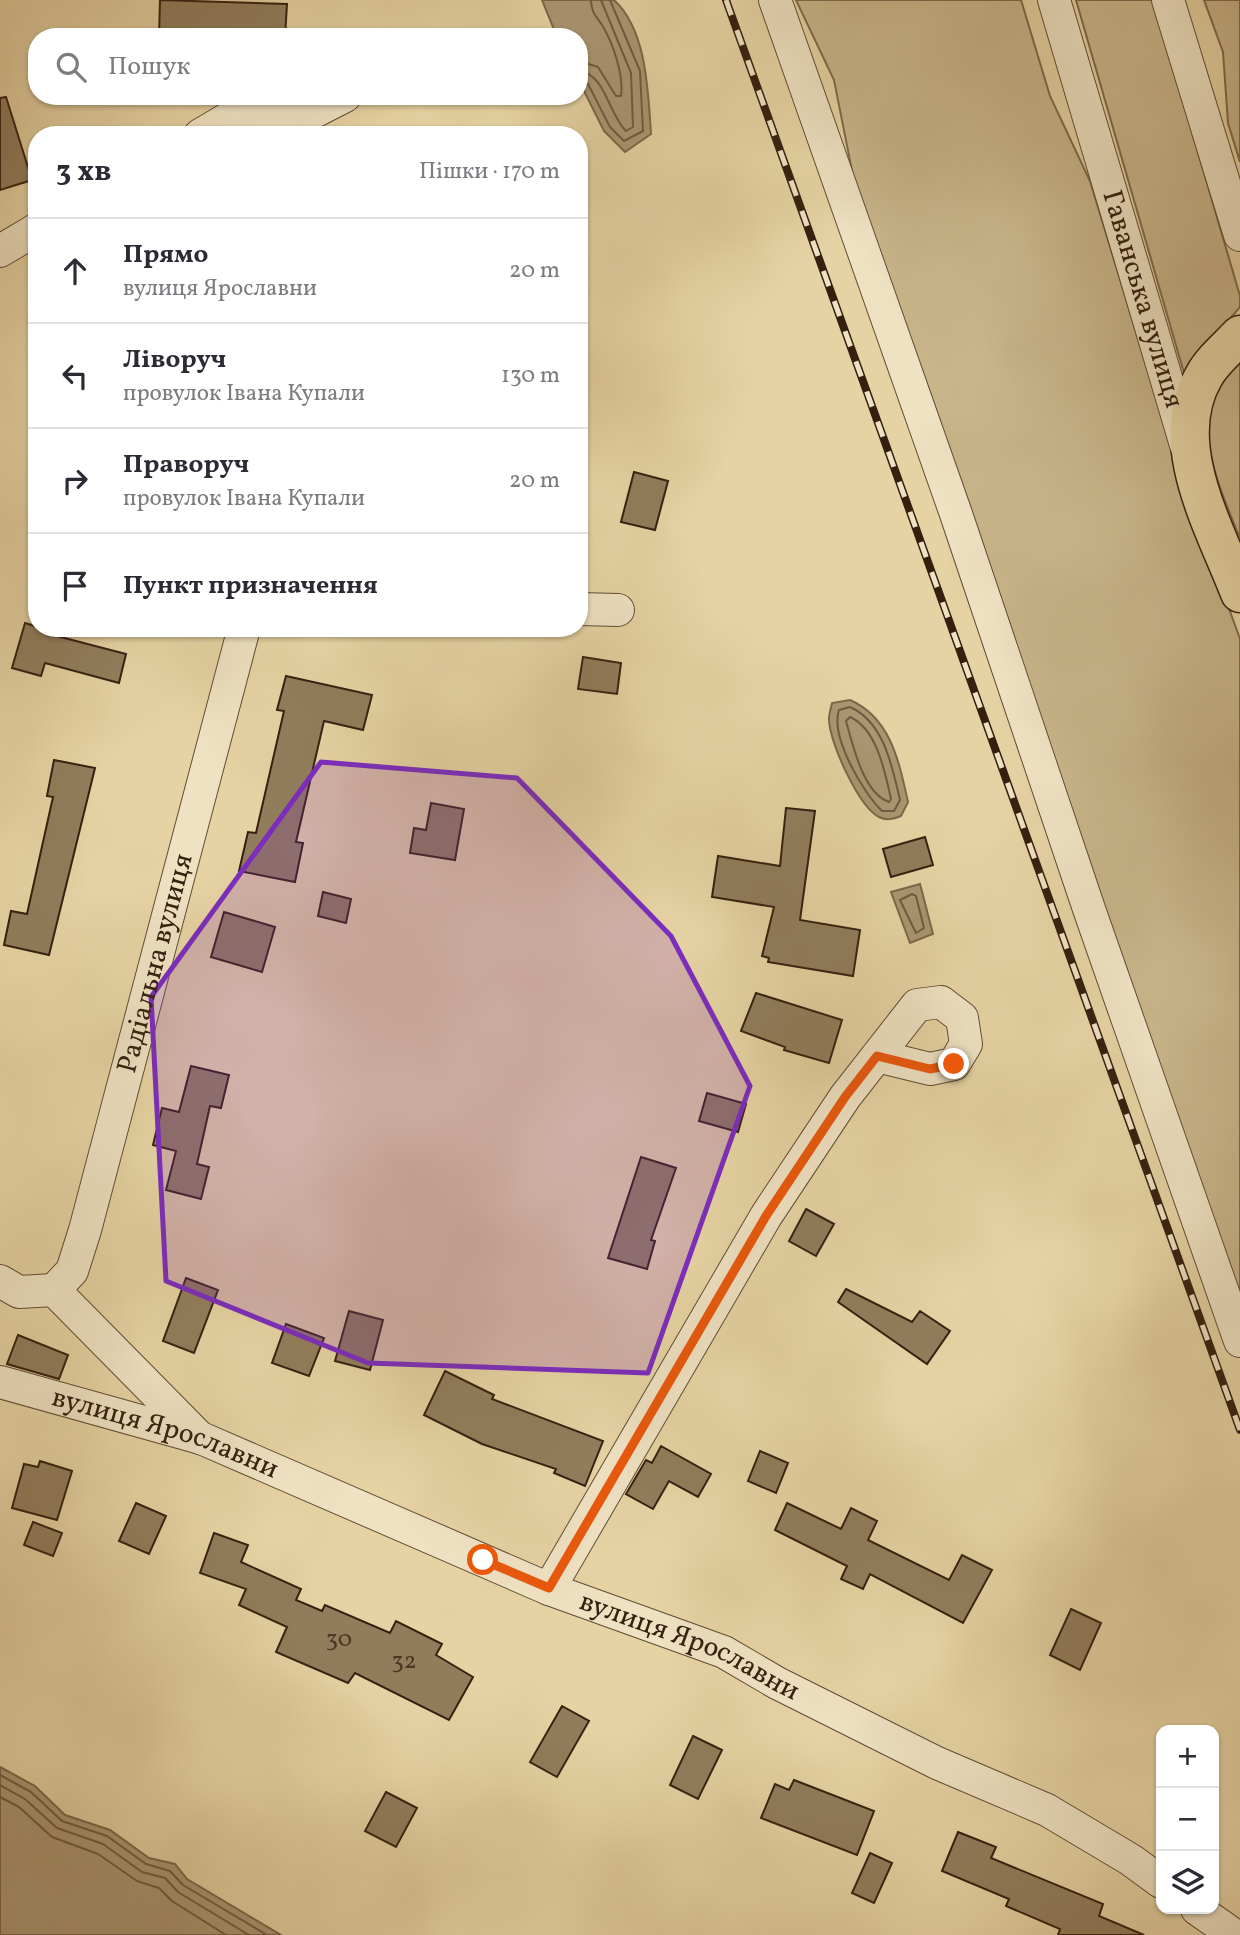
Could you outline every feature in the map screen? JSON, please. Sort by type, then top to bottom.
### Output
[{"type":"main road","points":[[1189,458],[1189,427],[1195,395],[1205,374],[1240,335]]},
{"type":"main road","name":"Гаванська вулиця","points":[[1189,458],[1240,593]]},
{"type":"street","points":[[775,0],[956,514],[1088,909],[1240,1341]]},
{"type":"street","name":"Гаванська вулиця","points":[[1054,0],[1189,458]]},
{"type":"street","points":[[1168,0],[1240,234]]},
{"type":"street","points":[[306,126],[333,105]]},
{"type":"street","points":[[215,126],[227,119],[266,112],[302,126]]},
{"type":"street","points":[[0,251],[28,234]]},
{"type":"street","points":[[588,609],[618,610]]},
{"type":"street","name":"Радіальна вулиця","points":[[54,1290],[72,1271],[85,1230],[242,637]]},
{"type":"street","points":[[549,1588],[766,1216],[845,1097],[877,1056]]},
{"type":"street","points":[[0,1281],[19,1292],[54,1290],[201,1438]]},
{"type":"street","name":"вулиця Ярославни","points":[[0,1382],[201,1438],[549,1588],[724,1652],[777,1683],[937,1763],[1047,1810],[1131,1860],[1156,1878]]},
{"type":"street","points":[[1204,1914],[1234,1935]]},
{"type":"highlighted area","points":[[321,762],[517,778],[671,936],[750,1086],[648,1373],[368,1363],[166,1281],[151,997]]},
{"type":"shaded area","points":[[796,0],[1021,0],[1050,96],[1090,181],[1174,457],[1240,639],[1240,1307],[861,216],[834,80]]},
{"type":"shaded area","points":[[1076,0],[1153,0],[1240,296],[1240,307],[1184,373]]},
{"type":"shaded area","points":[[1204,0],[1240,0],[1240,162],[1228,123],[1223,52]]},
{"type":"shaded area","points":[[1240,362],[1240,539],[1215,470],[1208,425],[1212,403],[1222,382]]},
{"type":"water","points":[[542,0],[614,0],[633,28],[644,62],[651,134],[625,152],[604,131],[588,99],[588,28],[553,28]]},
{"type":"water","points":[[850,700],[875,718],[891,743],[908,802],[901,816],[885,819],[871,811],[846,773],[834,743],[829,719],[832,703]]},
{"type":"water","points":[[920,884],[933,934],[910,943],[891,892]]},
{"type":"water","points":[[0,1767],[35,1786],[65,1815],[110,1830],[149,1858],[175,1864],[187,1879],[281,1935],[0,1935]]},
{"type":"building","points":[[160,0],[287,4],[286,28],[159,28]]},
{"type":"building","points":[[6,97],[28,167],[28,181],[0,190],[0,98]]},
{"type":"building","points":[[634,472],[668,481],[655,530],[621,522]]},
{"type":"building","points":[[25,623],[28,624],[28,637],[61,637],[126,654],[119,683],[45,663],[41,676],[12,668]]},
{"type":"building","points":[[583,657],[621,663],[617,694],[578,689]]},
{"type":"building","points":[[286,676],[372,695],[363,730],[324,721],[296,842],[303,843],[295,882],[239,871],[248,832],[256,833],[284,711],[277,710]]},
{"type":"building","points":[[54,760],[95,768],[49,955],[4,945],[11,911],[27,914],[53,797],[47,796]]},
{"type":"building","points":[[431,803],[464,809],[455,860],[410,853],[414,828],[426,830]]},
{"type":"building","points":[[786,808],[815,811],[800,920],[860,930],[853,976],[768,962],[769,958],[762,956],[774,907],[712,897],[718,856],[780,866]]},
{"type":"building","points":[[925,837],[933,865],[891,877],[883,849]]},
{"type":"building","points":[[323,892],[351,899],[346,923],[318,916]]},
{"type":"building","points":[[224,912],[275,927],[262,972],[211,957]]},
{"type":"building","points":[[756,993],[842,1020],[829,1063],[784,1050],[785,1047],[741,1031]]},
{"type":"building","points":[[191,1066],[229,1075],[221,1108],[210,1106],[197,1164],[209,1167],[201,1199],[166,1190],[176,1151],[153,1145],[162,1108],[179,1112]]},
{"type":"building","points":[[707,1093],[746,1104],[738,1132],[699,1121]]},
{"type":"building","points":[[641,1157],[676,1168],[651,1240],[655,1241],[647,1269],[608,1258]]},
{"type":"building","points":[[806,1209],[834,1224],[816,1256],[789,1241]]},
{"type":"building","points":[[186,1278],[218,1290],[194,1353],[163,1341]]},
{"type":"building","points":[[846,1289],[912,1322],[920,1311],[950,1331],[927,1364],[838,1302]]},
{"type":"building","points":[[349,1311],[383,1320],[370,1370],[335,1361]]},
{"type":"building","points":[[286,1324],[324,1338],[309,1376],[272,1363]]},
{"type":"building","points":[[18,1335],[68,1355],[59,1379],[7,1364]]},
{"type":"building","points":[[445,1371],[494,1395],[492,1399],[603,1441],[585,1486],[554,1473],[556,1469],[482,1444],[424,1415]]},
{"type":"building","points":[[661,1446],[711,1474],[698,1497],[669,1481],[653,1509],[626,1494],[646,1460],[652,1463]]},
{"type":"building","points":[[760,1451],[788,1463],[776,1493],[748,1481]]},
{"type":"building","points":[[40,1461],[72,1471],[57,1520],[12,1508],[24,1464],[38,1467]]},
{"type":"building","points":[[136,1503],[166,1516],[149,1554],[119,1541]]},
{"type":"building","points":[[787,1503],[841,1529],[851,1508],[877,1521],[868,1540],[949,1580],[962,1555],[992,1570],[963,1623],[870,1574],[863,1589],[841,1579],[847,1566],[775,1530]]},
{"type":"building","points":[[33,1522],[62,1533],[53,1556],[24,1545]]},
{"type":"building","points":[[214,1533],[248,1545],[241,1562],[301,1589],[296,1600],[322,1611],[325,1605],[390,1633],[396,1621],[442,1644],[436,1655],[473,1677],[449,1720],[355,1673],[348,1683],[276,1652],[287,1627],[239,1605],[246,1589],[200,1573]]},
{"type":"building","points":[[1071,1609],[1101,1623],[1080,1670],[1050,1655]]},
{"type":"building","points":[[562,1706],[589,1721],[557,1777],[530,1762]]},
{"type":"building","points":[[693,1736],[722,1750],[698,1799],[670,1785]]},
{"type":"building","points":[[794,1780],[874,1811],[857,1855],[761,1818],[775,1784],[789,1790]]},
{"type":"building","points":[[386,1792],[417,1808],[396,1847],[365,1831]]},
{"type":"building","points":[[958,1832],[996,1847],[991,1858],[1103,1904],[1099,1916],[1144,1935],[1058,1935],[1060,1929],[1006,1906],[1009,1899],[942,1871]]},
{"type":"building","points":[[870,1853],[892,1863],[874,1903],[852,1893]]},
{"type":"railway","points":[[726,0],[1240,1430]]},
{"type":"route","points":[[483,1560],[549,1588],[766,1216],[845,1097],[877,1056],[930,1069],[954,1064]]}]
